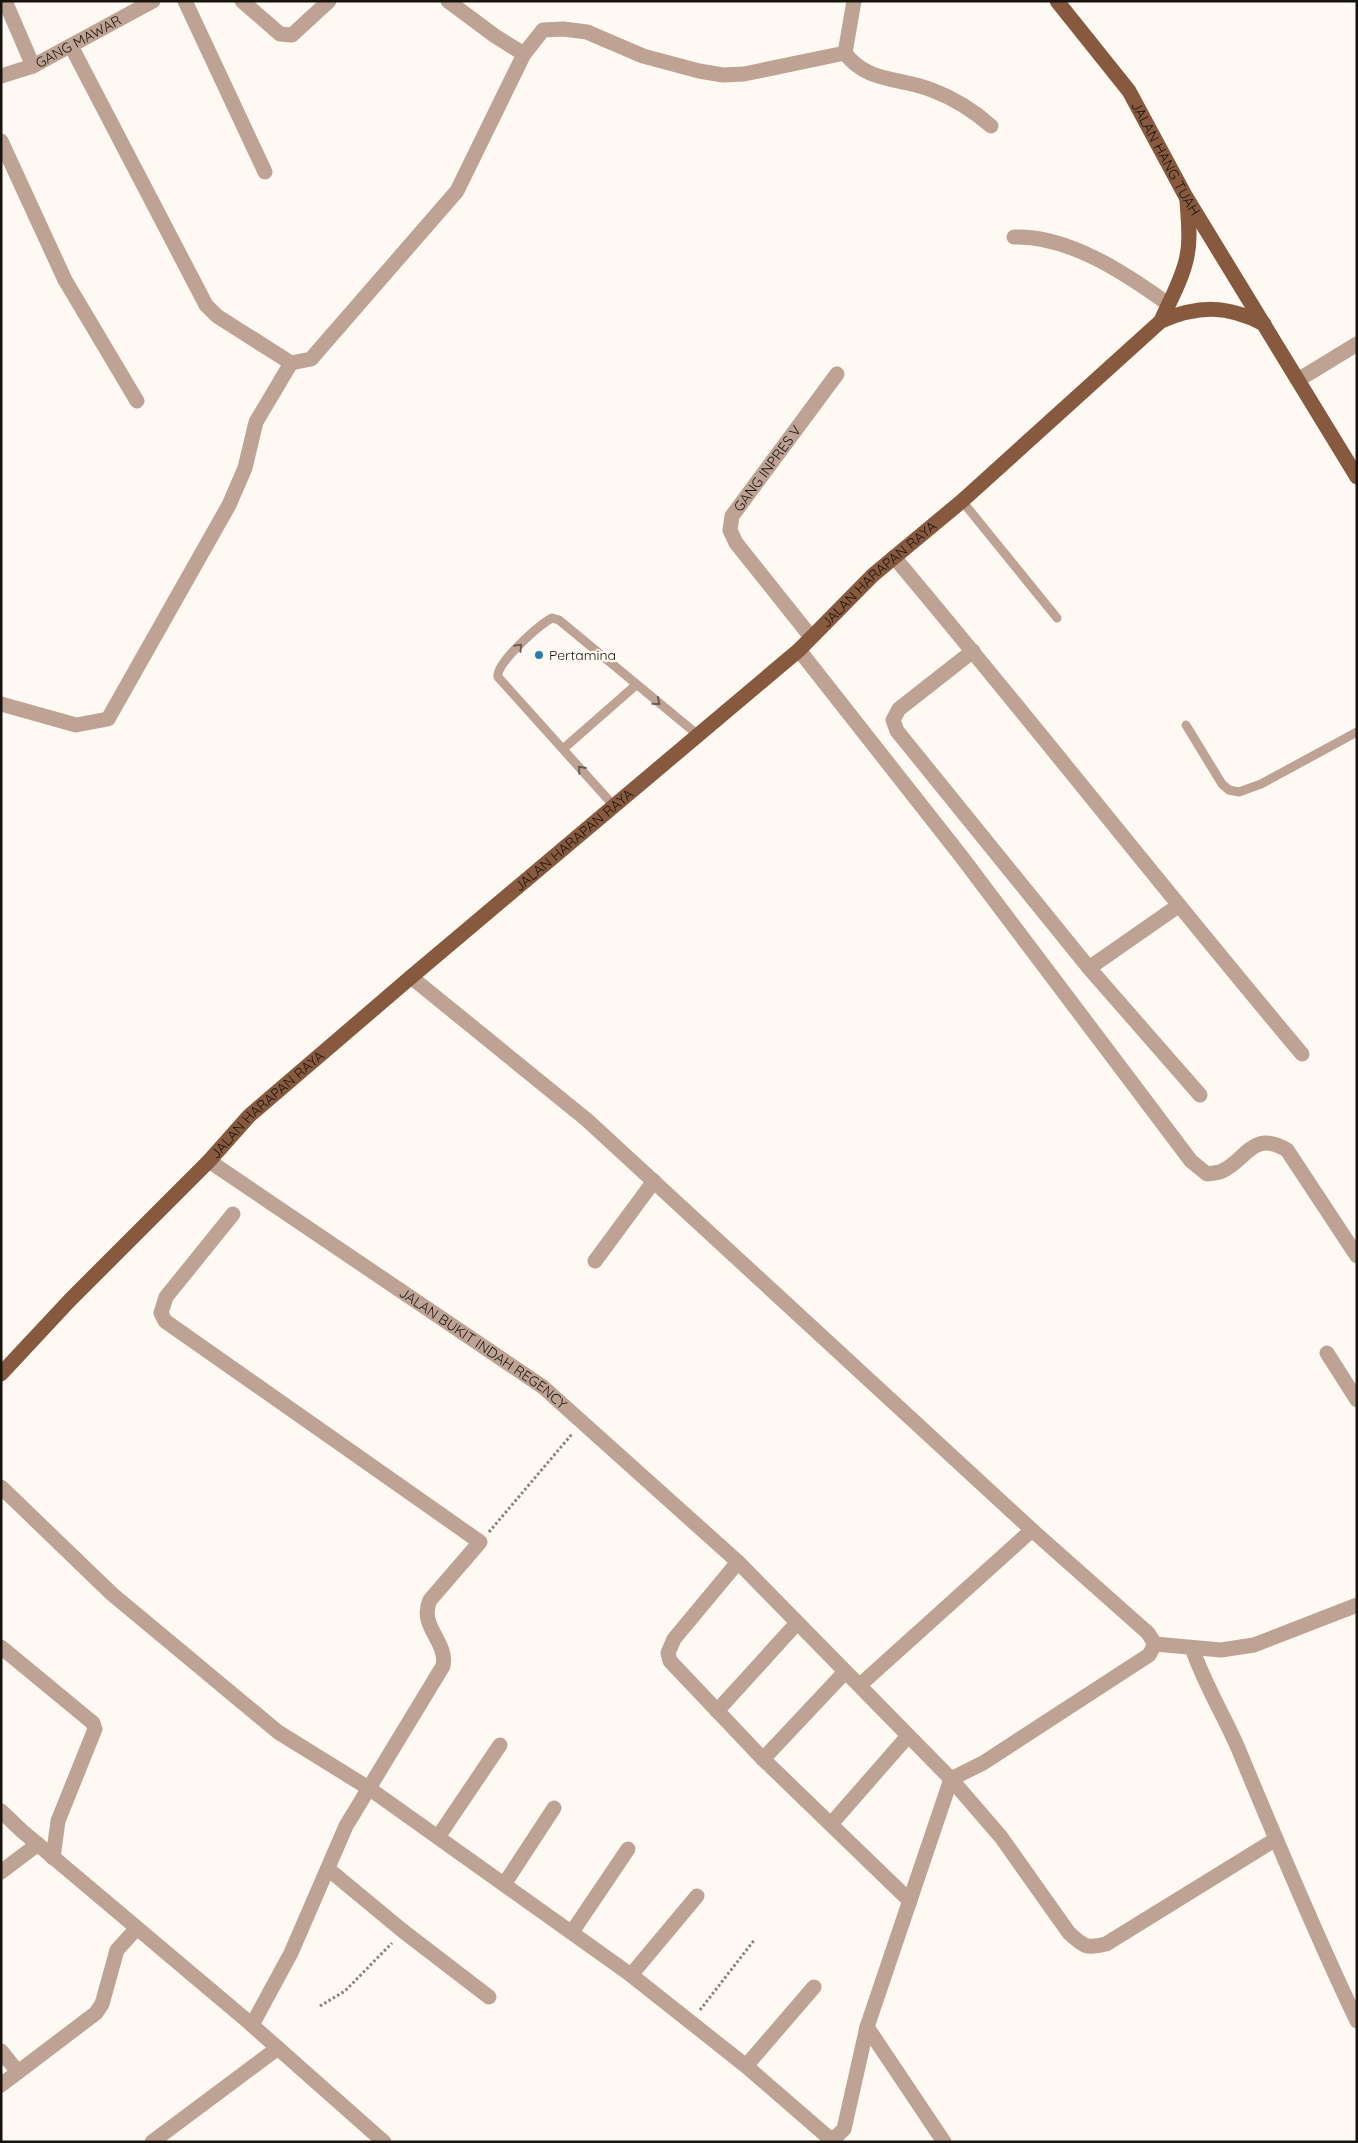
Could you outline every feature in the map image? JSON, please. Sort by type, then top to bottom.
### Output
[{"type":"main road","name":"JALAN HANG TUAH","points":[[1058,1],[1129,91],[1186,197],[1357,477]]},
{"type":"main road","points":[[1161,321],[1182,273],[1187,256],[1189,238],[1186,197]]},
{"type":"main road","points":[[1161,321],[1190,312],[1219,309],[1236,311],[1264,324]]},
{"type":"main road","name":"JALAN HARAPAN RAYA","points":[[1,1374],[70,1300],[209,1160],[249,1116],[799,650],[894,557],[962,501],[1161,321]]},
{"type":"street","points":[[5,1],[33,66]]},
{"type":"street","name":"GANG MAWAR","points":[[1,76],[33,66],[153,1]]},
{"type":"street","points":[[185,1],[265,172]]},
{"type":"street","points":[[242,1],[280,34],[286,36],[292,35],[329,1]]},
{"type":"street","points":[[448,1],[495,36],[524,54]]},
{"type":"street","points":[[854,1],[845,53],[854,65],[867,73],[932,90],[969,110],[990,126]]},
{"type":"street","points":[[71,46],[206,305],[217,316],[291,363],[311,359],[457,191],[524,54],[544,30],[563,29],[587,32],[643,56],[699,71],[723,75],[744,74],[845,53]]},
{"type":"street","points":[[1,141],[66,280],[137,401]]},
{"type":"street","points":[[1014,237],[1034,236],[1056,241],[1135,280],[1168,304]]},
{"type":"street","points":[[1298,380],[1357,344]]},
{"type":"street","points":[[1,704],[76,725],[108,719],[229,505],[244,468],[256,422],[291,363]]},
{"type":"street","name":"GANG INPRES V","points":[[811,637],[736,543],[730,530],[732,516],[837,374]]},
{"type":"street","points":[[894,557],[973,651],[1178,906],[1302,1054]]},
{"type":"street","points":[[799,650],[967,864],[1191,1160],[1207,1174],[1223,1171],[1248,1150],[1271,1142],[1286,1150],[1357,1256]]},
{"type":"street","points":[[973,651],[898,709],[893,720],[897,730],[1090,968],[1200,1095]]},
{"type":"street","points":[[1090,968],[1178,906]]},
{"type":"street","points":[[411,977],[561,1097],[1032,1530],[1148,1633],[1155,1644]]},
{"type":"street","name":"JALAN BUKIT INDAH REGENCY","points":[[209,1160],[543,1387],[738,1562],[951,1779],[1001,1837],[1069,1933],[1081,1945],[1094,1947],[1106,1944],[1276,1839]]},
{"type":"street","points":[[595,1261],[654,1181]]},
{"type":"street","points":[[233,1214],[166,1297],[161,1313],[165,1321],[480,1542],[430,1600],[426,1609],[430,1630],[443,1652],[443,1666],[346,1826],[291,1953],[252,2025]]},
{"type":"street","points":[[1327,1353],[1357,1400]]},
{"type":"street","points":[[1,1487],[112,1594],[278,1732],[370,1789],[505,1883],[631,1975],[746,2066],[825,2136],[836,2137],[844,2135],[867,2027],[951,1779],[983,1763],[1149,1655],[1155,1644]]},
{"type":"street","points":[[860,1685],[1032,1530]]},
{"type":"street","points":[[738,1562],[674,1639],[668,1654],[670,1661],[763,1759],[910,1901]]},
{"type":"street","points":[[1155,1644],[1221,1650],[1254,1645],[1357,1605]]},
{"type":"street","points":[[717,1711],[797,1623]]},
{"type":"street","points":[[1,1647],[93,1723],[95,1729],[58,1821],[53,1858]]},
{"type":"street","points":[[1192,1648],[1201,1673],[1234,1740],[1357,2021]]},
{"type":"street","points":[[763,1759],[845,1672]]},
{"type":"street","points":[[830,1824],[908,1736]]},
{"type":"street","points":[[438,1837],[500,1745]]},
{"type":"street","points":[[505,1883],[554,1808]]},
{"type":"street","points":[[1,1811],[53,1858],[252,2025],[384,2142]]},
{"type":"street","points":[[1,1872],[38,1844]]},
{"type":"street","points":[[572,1932],[628,1849]]},
{"type":"street","points":[[328,1869],[402,1931],[489,1997]]},
{"type":"street","points":[[631,1975],[697,1896]]},
{"type":"street","points":[[1,2085],[96,2013],[102,2004],[117,1950],[137,1928]]},
{"type":"street","points":[[746,2066],[814,1987]]},
{"type":"street","points":[[867,2027],[944,2142]]},
{"type":"street","points":[[152,2142],[278,2048]]},
{"type":"street","points":[[1,2051],[18,2072]]},
{"type":"lane","points":[[962,501],[1057,618]]},
{"type":"lane","points":[[614,806],[498,677],[497,672],[541,624],[552,618],[559,620],[698,735]]},
{"type":"lane","points":[[563,749],[636,685]]},
{"type":"lane","points":[[1186,725],[1222,784],[1229,790],[1239,792],[1260,784],[1357,732]]},
{"type":"path","points":[[480,1542],[582,1422]]},
{"type":"path","points":[[320,2006],[345,1991],[402,1931]]},
{"type":"path","points":[[691,2022],[755,1939]]},
{"type":"place","name":"Pertamina","points":[[539,655]]}]
